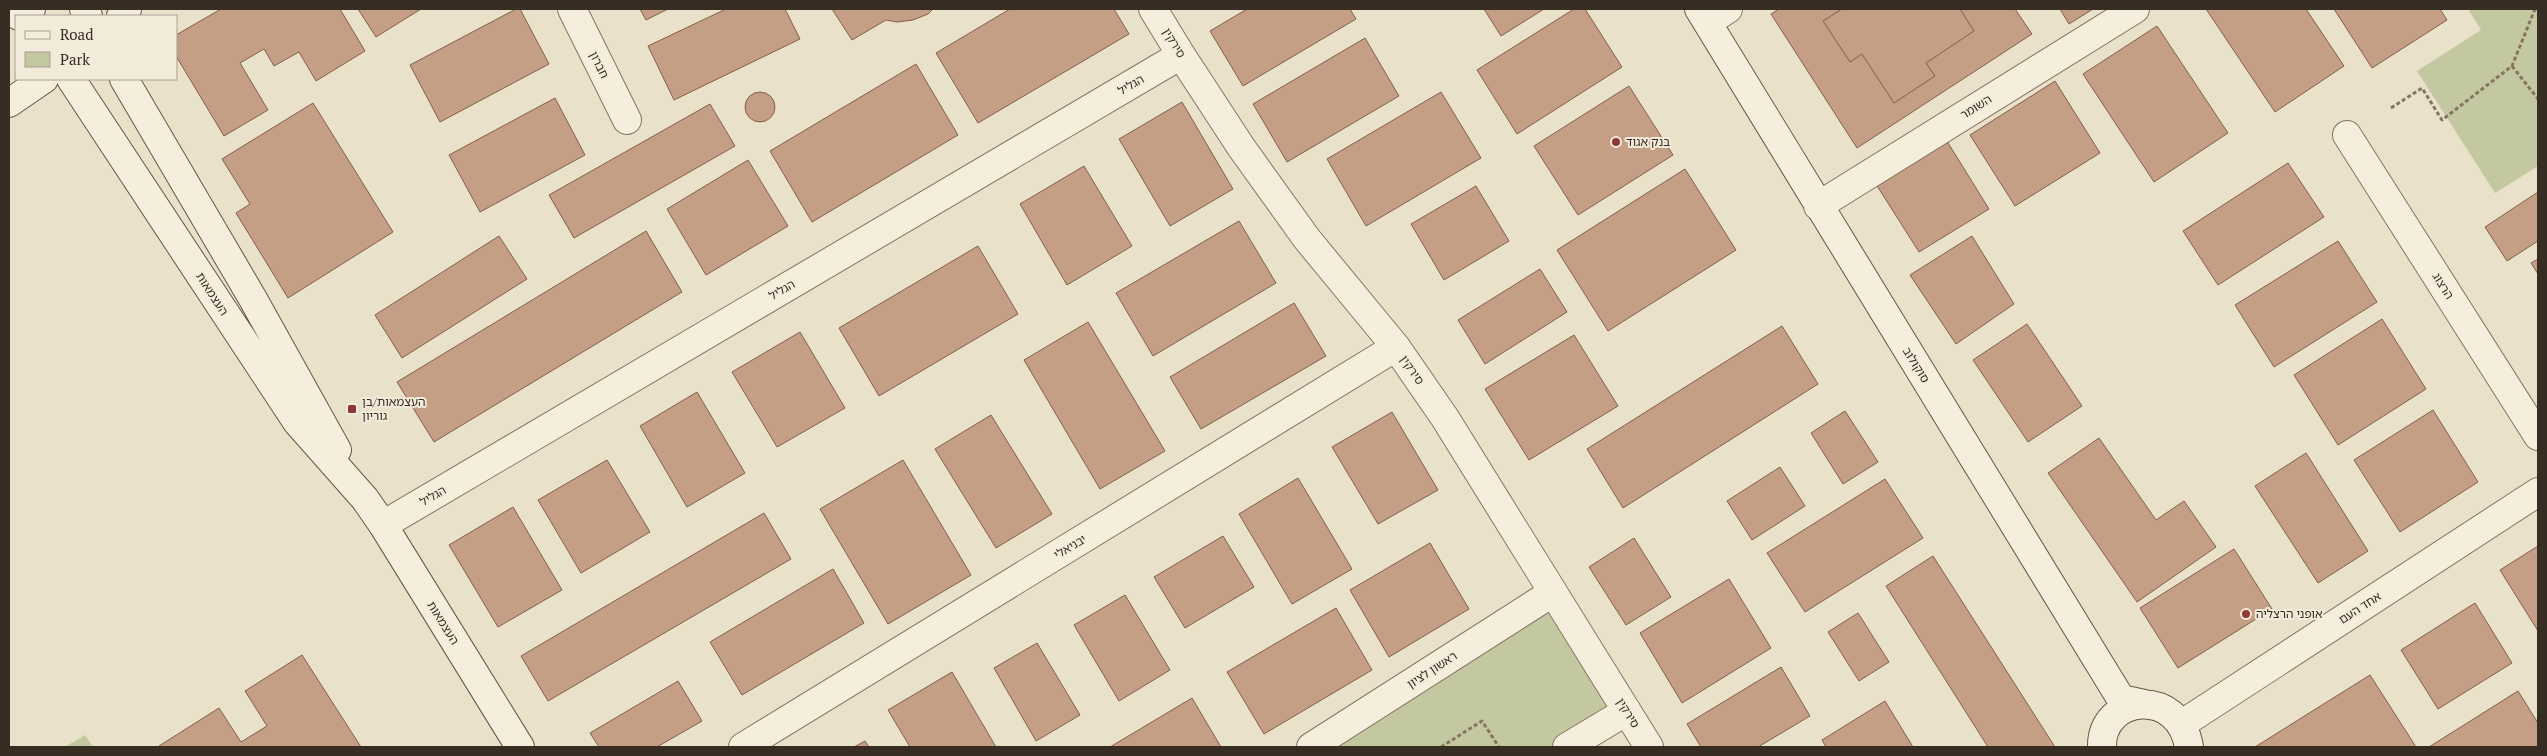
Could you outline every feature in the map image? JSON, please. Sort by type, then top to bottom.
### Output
[{"type":"street","name":"חברון","points":[[572,9],[627,120]]},
{"type":"street","name":"סירקין","points":[[1153,9],[1241,147],[1307,239],[1396,347],[1445,418],[1649,747]]},
{"type":"street","name":"השומר","points":[[1818,206],[2134,9]]},
{"type":"street","name":"סוקולוב","points":[[1712,13],[1818,206],[2121,699],[2166,709],[2185,736]]},
{"type":"street","name":"הגליל","points":[[383,525],[1181,55]]},
{"type":"street","points":[[9,103],[43,80]]},
{"type":"street","name":"העצמאות","points":[[72,80],[297,422],[365,499]]},
{"type":"street","name":"העצמאות","points":[[125,80],[253,299],[365,499],[520,747]]},
{"type":"street","name":"הרצוג","points":[[2347,135],[2538,436]]},
{"type":"street","name":"יבניאלי","points":[[743,747],[1396,347]]},
{"type":"street","name":"אחד העם","points":[[2185,736],[2538,492]]},
{"type":"street","name":"ראשון לציון","points":[[1312,747],[1552,593]]},
{"type":"street","points":[[2102,747],[2106,728],[2113,718],[2122,710],[2144,704]]},
{"type":"street","points":[[1566,747],[1627,711]]},
{"type":"path","points":[[2390,108],[2422,88],[2442,120],[2512,66],[2535,9]]},
{"type":"path","points":[[2512,66],[2538,99]]},
{"type":"path","points":[[1441,747],[1482,721],[1499,747]]},
{"type":"green space","points":[[2468,9],[2538,9],[2538,166],[2495,193],[2417,71],[2481,30]]},
{"type":"green space","points":[[1552,593],[1627,711],[1567,747],[1311,747]]},
{"type":"green space","points":[[85,735],[93,747],[65,747]]},
{"type":"building","points":[[221,9],[340,9],[365,51],[316,81],[299,52],[274,66],[264,49],[240,63],[268,110],[224,136],[178,59],[178,34]]},
{"type":"building","points":[[358,9],[421,9],[376,37]]},
{"type":"building","points":[[516,9],[520,9],[549,64],[440,122],[410,65]]},
{"type":"building","points":[[640,9],[668,9],[646,20]]},
{"type":"building","points":[[726,9],[785,9],[800,39],[674,100],[648,46]]},
{"type":"building","points":[[832,9],[933,9],[928,14],[913,20],[897,22],[886,20],[852,40]]},
{"type":"building","points":[[1010,9],[1114,9],[1129,34],[978,123],[936,53]]},
{"type":"building","points":[[1247,9],[1350,9],[1356,19],[1243,86],[1210,31]]},
{"type":"building","points":[[1484,9],[1544,9],[1501,36]]},
{"type":"building","points":[[1574,9],[1585,9],[1622,67],[1517,134],[1477,70]]},
{"type":"building","points":[[1779,9],[2015,9],[2032,34],[1857,148],[1771,14]]},
{"type":"building","points":[[1842,9],[1960,9],[1974,31],[1926,63],[1935,76],[1894,103],[1862,54],[1850,62],[1823,21]]},
{"type":"building","points":[[2060,9],[2093,9],[2069,24]]},
{"type":"building","points":[[2206,9],[2306,9],[2344,66],[2275,112]]},
{"type":"building","points":[[2334,9],[2440,9],[2447,20],[2372,68]]},
{"type":"building","points":[[2157,26],[2228,133],[2154,182],[2083,74]]},
{"type":"building","points":[[1365,38],[1399,96],[1287,162],[1253,104]]},
{"type":"building","points":[[916,64],[958,135],[812,222],[770,151]]},
{"type":"building","points":[[2055,81],[2100,153],[2015,206],[1970,135]]},
{"type":"building","points":[[1629,86],[1673,155],[1578,215],[1534,146]]},
{"type":"building","points":[[760,92],[771,96],[775,107],[771,118],[760,122],[749,118],[745,107],[749,96]]},
{"type":"building","points":[[1441,92],[1481,158],[1366,226],[1327,159]]},
{"type":"building","points":[[555,98],[585,155],[480,212],[449,155]]},
{"type":"building","points":[[1182,102],[1233,189],[1170,226],[1119,139]]},
{"type":"building","points":[[313,103],[393,232],[288,298],[236,213],[250,204],[222,159]]},
{"type":"building","points":[[710,104],[735,146],[574,238],[549,195]]},
{"type":"building","points":[[1945,138],[1989,209],[1919,252],[1874,181]]},
{"type":"building","points":[[748,160],[788,226],[706,275],[667,209]]},
{"type":"building","points":[[2288,163],[2324,217],[2218,285],[2183,231]]},
{"type":"building","points":[[1084,166],[1132,246],[1067,285],[1020,204]]},
{"type":"building","points":[[1685,169],[1736,250],[1608,331],[1557,250]]},
{"type":"building","points":[[1476,186],[1509,241],[1444,280],[1411,224]]},
{"type":"building","points":[[2538,192],[2538,241],[2507,261],[2485,227]]},
{"type":"building","points":[[1239,221],[1276,283],[1153,356],[1116,293]]},
{"type":"building","points":[[646,231],[682,292],[434,442],[397,382]]},
{"type":"building","points":[[499,236],[527,279],[402,358],[375,315]]},
{"type":"building","points":[[1972,236],[2014,304],[1956,344],[1910,275]]},
{"type":"building","points":[[2338,241],[2377,302],[2274,367],[2235,305]]},
{"type":"building","points":[[978,246],[1018,314],[879,396],[839,328]]},
{"type":"building","points":[[2538,259],[2538,274],[2531,263]]},
{"type":"building","points":[[1540,269],[1567,312],[1485,364],[1458,320]]},
{"type":"building","points":[[1294,303],[1326,356],[1201,429],[1170,377]]},
{"type":"building","points":[[2382,319],[2426,389],[2338,445],[2294,375]]},
{"type":"building","points":[[1088,322],[1165,451],[1100,489],[1024,360]]},
{"type":"building","points":[[2027,324],[2082,406],[2028,442],[1973,360]]},
{"type":"building","points":[[1782,326],[1818,384],[1623,508],[1587,449]]},
{"type":"building","points":[[800,332],[845,408],[777,447],[732,372]]},
{"type":"building","points":[[1574,335],[1618,406],[1529,460],[1485,389]]},
{"type":"building","points":[[697,392],[745,473],[687,507],[640,426]]},
{"type":"building","points":[[2433,410],[2478,482],[2400,532],[2354,460]]},
{"type":"building","points":[[1845,411],[1878,462],[1843,484],[1811,433]]},
{"type":"building","points":[[1392,412],[1438,490],[1378,524],[1332,447]]},
{"type":"building","points":[[991,415],[1052,514],[996,548],[935,449]]},
{"type":"building","points":[[2099,438],[2156,520],[2184,501],[2216,547],[2137,602],[2048,473]]},
{"type":"building","points":[[2306,453],[2368,551],[2318,583],[2255,486]]},
{"type":"building","points":[[607,460],[650,532],[581,573],[538,500]]},
{"type":"building","points":[[903,460],[971,575],[888,624],[820,509]]},
{"type":"building","points":[[1780,467],[1805,506],[1752,540],[1727,501]]},
{"type":"building","points":[[1298,478],[1352,569],[1292,604],[1239,514]]},
{"type":"building","points":[[1885,479],[1923,538],[1805,612],[1767,553]]},
{"type":"building","points":[[513,507],[562,590],[498,627],[449,545]]},
{"type":"building","points":[[764,513],[791,559],[548,701],[521,656]]},
{"type":"building","points":[[1223,536],[1254,587],[1185,628],[1154,577]]},
{"type":"building","points":[[1634,538],[1671,597],[1626,625],[1589,567]]},
{"type":"building","points":[[1430,543],[1469,609],[1389,657],[1350,590]]},
{"type":"building","points":[[2538,546],[2538,631],[2500,570]]},
{"type":"building","points":[[2234,549],[2272,609],[2178,668],[2140,608]]},
{"type":"building","points":[[1933,556],[2055,747],[1988,747],[1886,586]]},
{"type":"building","points":[[833,569],[864,623],[742,695],[710,642]]},
{"type":"building","points":[[1729,579],[1771,648],[1682,703],[1640,633]]},
{"type":"building","points":[[1125,595],[1170,670],[1119,701],[1074,625]]},
{"type":"building","points":[[2475,603],[2512,663],[2438,709],[2401,650]]},
{"type":"building","points":[[1336,608],[1372,670],[1264,734],[1227,672]]},
{"type":"building","points":[[1858,613],[1889,662],[1859,681],[1828,632]]},
{"type":"building","points":[[1037,643],[1080,715],[1036,741],[994,668]]},
{"type":"building","points":[[302,655],[361,747],[159,746],[219,708],[241,742],[267,726],[245,691]]},
{"type":"building","points":[[1781,667],[1810,716],[1758,747],[1701,747],[1687,724]]},
{"type":"building","points":[[952,672],[996,747],[910,747],[888,710]]},
{"type":"building","points":[[2370,675],[2416,747],[2255,747]]},
{"type":"building","points":[[678,681],[702,721],[657,747],[599,747],[590,733]]},
{"type":"building","points":[[2518,691],[2538,723],[2538,747],[2429,747]]},
{"type":"building","points":[[1192,698],[1221,747],[1110,747]]},
{"type":"building","points":[[1885,701],[1913,747],[1826,747],[1822,740]]},
{"type":"building","points":[[865,741],[869,747],[854,747]]},
{"type":"place","name":"בנק אגוד","points":[[1616,142]]},
{"type":"place","name":"העצמאות/בן גוריון","points":[[352,409]]},
{"type":"place","name":"אופני הרצליה","points":[[2246,614]]}]
